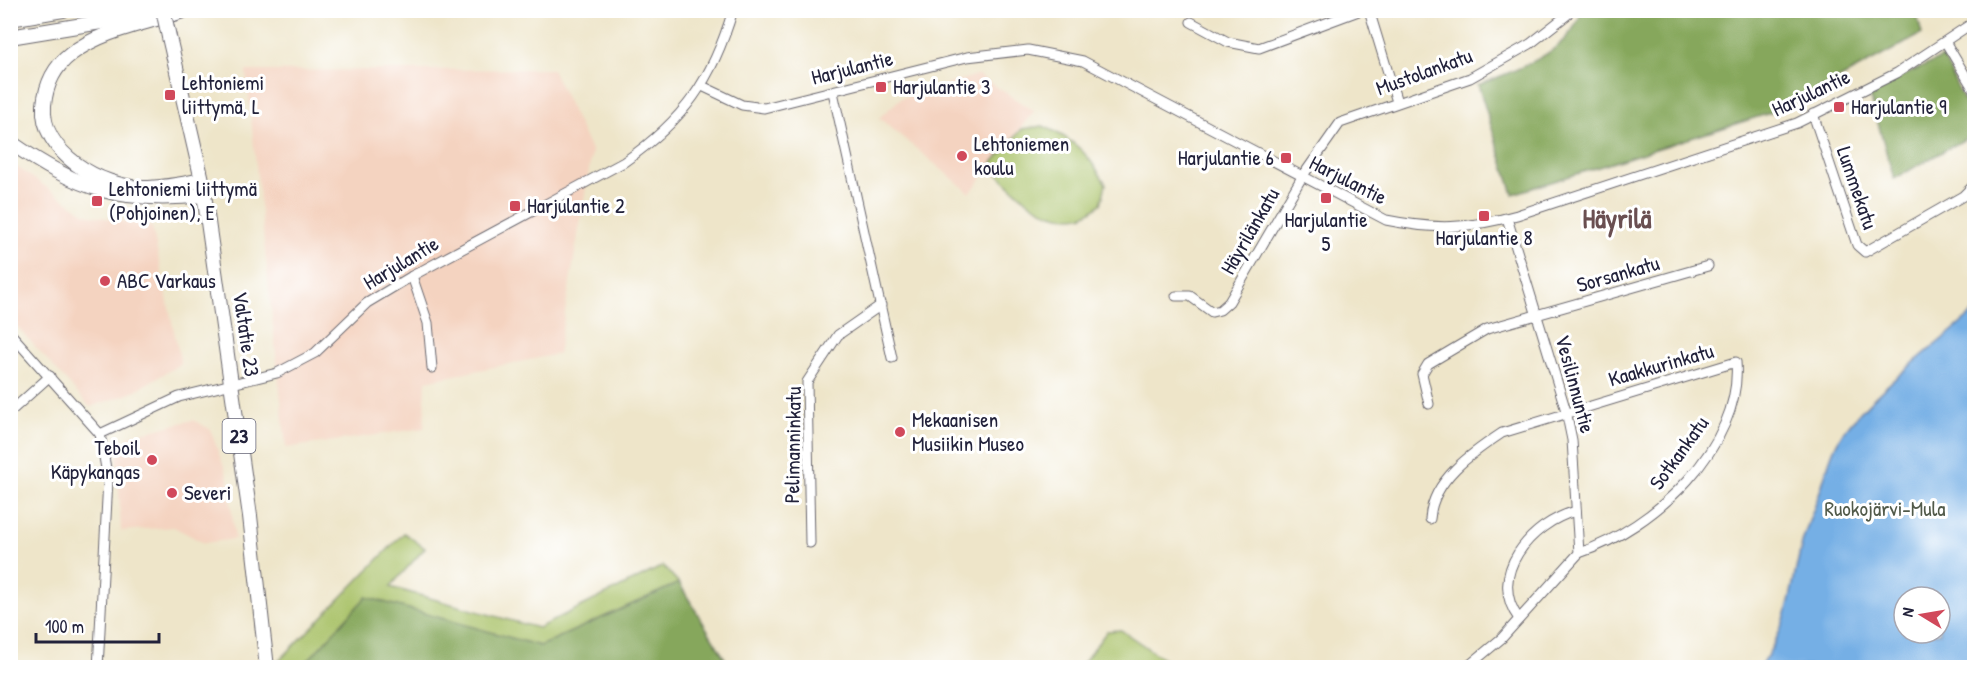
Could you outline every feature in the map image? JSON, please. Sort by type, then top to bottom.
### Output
[{"type":"highway","points":[[10,19],[63,10]]},
{"type":"highway","name":"Valtatie 23","points":[[163,10],[202,180],[232,385],[267,668]]},
{"type":"highway","points":[[10,36],[171,10]]},
{"type":"highway","points":[[186,10],[96,39],[71,53],[50,79],[43,112],[50,133],[62,151],[83,168],[97,175],[142,188],[202,180]]},
{"type":"highway","points":[[10,142],[54,171],[99,190],[136,198],[204,195]]},
{"type":"street","name":"Harjulantie","points":[[100,434],[179,397],[277,373],[315,353],[367,303],[412,276],[624,162],[651,143],[678,117],[702,86],[713,67],[733,10]]},
{"type":"street","points":[[1191,21],[1228,42],[1259,48],[1361,10]]},
{"type":"street","points":[[1369,10],[1397,102]]},
{"type":"street","name":"Mustolankatu","points":[[1302,177],[1340,123],[1470,78],[1530,44],[1568,15],[1569,10]]},
{"type":"street","name":"Harjulantie","points":[[702,86],[742,105],[764,108],[967,57],[1028,50],[1083,61],[1386,220],[1424,228],[1472,226],[1507,218],[1797,123],[1897,72],[1946,43],[1974,22]]},
{"type":"street","points":[[1946,43],[1974,90]]},
{"type":"street","points":[[833,92],[892,358]]},
{"type":"street","name":"Lummekatu","points":[[1813,114],[1857,244],[1865,252],[1963,196],[1974,185]]},
{"type":"street","name":"Häyrilänkatu","points":[[1176,296],[1190,296],[1212,312],[1220,310],[1229,302],[1302,177]]},
{"type":"street","name":"Vesilinnuntie","points":[[1507,218],[1566,411],[1572,440],[1579,553]]},
{"type":"street","name":"Sorsankatu","points":[[1430,404],[1422,374],[1428,364],[1487,329],[1708,267]]},
{"type":"street","points":[[412,276],[428,323],[432,368]]},
{"type":"street","name":"Pelimanninkatu","points":[[810,543],[807,382],[838,335],[881,305]]},
{"type":"street","points":[[10,333],[100,434],[108,480],[98,668]]},
{"type":"street","name":"Kaakkurinkatu","points":[[1431,519],[1431,504],[1440,489],[1472,453],[1502,433],[1566,411],[1736,362]]},
{"type":"street","name":"Sotkankatu","points":[[1579,553],[1617,537],[1642,522],[1683,485],[1718,435],[1730,410],[1738,383],[1736,362]]},
{"type":"street","points":[[10,412],[50,376]]},
{"type":"street","points":[[1519,619],[1511,609],[1507,593],[1509,573],[1515,558],[1537,530],[1560,515],[1576,511]]},
{"type":"street","points":[[1466,668],[1502,638],[1579,553]]},
{"type":"shaded area","points":[[552,69],[592,152],[558,354],[426,381],[424,428],[286,448],[246,71]]},
{"type":"shaded area","name":"Lehtoniemen koulu","points":[[978,75],[1034,111],[970,193],[879,118],[901,98]]},
{"type":"shaded area","points":[[11,163],[86,214],[152,227],[181,364],[129,394],[90,407],[11,320]]},
{"type":"shaded area","points":[[193,420],[210,429],[228,478],[235,539],[204,543],[174,527],[121,531],[117,452],[129,436]]},
{"type":"green space","points":[[1582,11],[1916,11],[1922,34],[1783,109],[1513,194],[1478,85],[1524,66],[1553,50],[1575,26]]},
{"type":"green space","points":[[1943,57],[1974,122],[1974,134],[1894,179],[1869,92]]},
{"type":"green space","points":[[1043,126],[1065,137],[1080,149],[1106,184],[1101,204],[1085,214],[1066,217],[1041,210],[1019,194],[990,166],[1022,129]]},
{"type":"green space","points":[[404,533],[425,548],[390,587],[538,628],[663,566],[679,583],[540,646],[366,597],[302,667],[275,667]]},
{"type":"green space","points":[[679,583],[730,667],[302,667],[366,597],[540,646]]},
{"type":"green space","points":[[1121,630],[1175,667],[1080,667],[1107,631]]},
{"type":"water","name":"Ruokojärvi-Mula","points":[[1974,312],[1974,667],[1760,667],[1784,620],[1803,539],[1836,445],[1856,417],[1905,370]]},
{"type":"place","name":"Harjulantie 3","points":[[881,87]]},
{"type":"place","name":"Lehtoniemi liittymä, L","points":[[170,95]]},
{"type":"place","name":"Harjulantie 9","points":[[1839,107]]},
{"type":"place","name":"Lehtoniemen koulu","points":[[962,156]]},
{"type":"place","name":"Harjulantie 6","points":[[1286,158]]},
{"type":"place","name":"Harjulantie 5","points":[[1326,198]]},
{"type":"place","name":"Lehtoniemi liittymä (Pohjoinen), E","points":[[97,201]]},
{"type":"place","name":"Harjulantie 2","points":[[515,206]]},
{"type":"place","name":"Harjulantie 8","points":[[1484,216]]},
{"type":"place","name":"ABC Varkaus","points":[[105,281]]},
{"type":"place","name":"Mekaanisen Musiikin Museo","points":[[900,432]]},
{"type":"place","name":"Teboil Käpykangas","points":[[152,460]]},
{"type":"place","name":"Severi","points":[[172,493]]},
{"type":"district","name":"Häyrilä","points":[[1617,219]]}]
